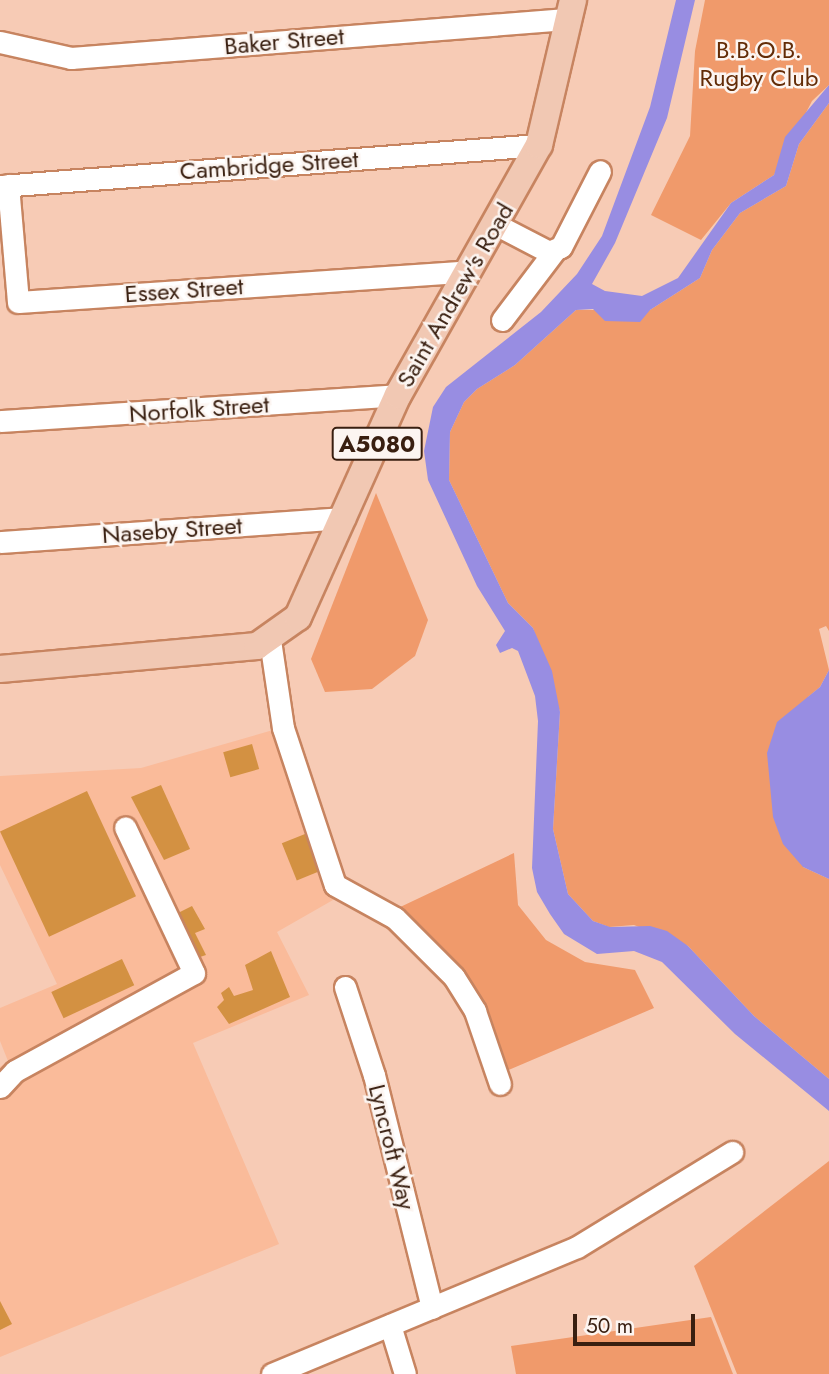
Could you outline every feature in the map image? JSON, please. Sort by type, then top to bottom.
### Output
[{"type":"main road","name":"Saint Andrew's Road","points":[[5,668],[257,646],[270,640],[298,617],[398,395],[539,145],[571,9]]},
{"type":"street","name":"Baker Street","points":[[0,42],[71,58],[571,9]]},
{"type":"street","name":"Cambridge Street","points":[[4,186],[539,145]]},
{"type":"street","points":[[495,224],[549,252],[561,247],[600,171]]},
{"type":"street","name":"Essex Street","points":[[4,186],[8,285],[18,302],[467,271]]},
{"type":"street","points":[[502,320],[555,250]]},
{"type":"street","name":"Norfolk Street","points":[[0,421],[398,395]]},
{"type":"street","name":"Naseby Street","points":[[0,542],[344,518]]},
{"type":"street","points":[[270,640],[283,728],[335,885],[396,919],[454,977],[475,1011],[500,1084]]},
{"type":"street","points":[[0,1087],[15,1071],[194,973],[125,827]]},
{"type":"street","name":"Lyncroft Way","points":[[345,987],[374,1075],[432,1308]]},
{"type":"street","points":[[272,1374],[577,1247],[732,1152]]},
{"type":"street","points":[[390,1325],[405,1374]]},
{"type":"shaded area","points":[[676,0],[695,0],[667,118],[615,243],[592,284],[605,291],[642,296],[678,278],[731,203],[774,175],[785,137],[829,85],[829,103],[799,144],[786,186],[740,213],[712,250],[700,278],[650,310],[640,322],[605,321],[593,309],[576,310],[515,365],[477,389],[464,402],[450,432],[449,480],[508,603],[533,628],[552,671],[560,712],[553,829],[568,894],[593,921],[610,927],[650,926],[667,931],[688,946],[754,1016],[829,1079],[829,1111],[735,1034],[662,962],[634,951],[597,954],[564,934],[550,914],[537,892],[532,868],[538,721],[535,696],[518,651],[512,648],[500,653],[496,645],[505,631],[477,586],[428,480],[424,451],[433,407],[446,387],[541,312],[577,274],[602,236],[650,107]]},
{"type":"shaded area","points":[[829,670],[829,879],[803,867],[783,844],[773,817],[767,753],[777,722],[820,687]]},
{"type":"shaded area","points":[[273,730],[340,896],[277,932],[309,995],[193,1043],[279,1244],[0,1357],[0,1067],[8,1061],[0,1041],[0,1008],[57,984],[0,865],[0,776],[141,768]]},
{"type":"green space","name":"B.B.O.B. Rugby Club","points":[[705,0],[829,0],[829,85],[812,101],[774,175],[731,203],[701,240],[651,215],[690,136],[695,51]]},
{"type":"green space","points":[[829,103],[829,631],[826,626],[819,629],[829,670],[820,687],[808,697],[803,867],[829,879],[829,1079],[754,1016],[688,946],[634,925],[609,927],[593,921],[568,894],[553,829],[560,712],[533,628],[508,603],[449,480],[450,432],[464,402],[477,389],[515,365],[576,310],[650,310],[700,278],[712,250],[740,213],[786,186],[799,144]]},
{"type":"green space","points":[[376,493],[428,620],[415,656],[372,689],[325,692],[311,659]]},
{"type":"green space","points":[[514,853],[518,905],[546,940],[585,962],[635,970],[654,1008],[504,1072],[469,985],[446,953],[396,909]]},
{"type":"green space","points":[[829,1161],[829,1374],[737,1374],[694,1266]]},
{"type":"green space","points":[[711,1317],[733,1374],[516,1374],[511,1346]]},
{"type":"building","points":[[252,744],[259,769],[230,777],[223,752]]},
{"type":"building","points":[[161,785],[190,849],[164,860],[131,797]]},
{"type":"building","points":[[87,791],[136,896],[49,937],[0,832]]},
{"type":"building","points":[[305,834],[320,871],[297,880],[282,843]]},
{"type":"building","points":[[192,906],[205,929],[195,933],[206,955],[197,958],[176,914]]},
{"type":"building","points":[[271,951],[290,997],[229,1024],[217,1007],[224,1000],[221,993],[229,987],[234,996],[253,990],[245,965]]},
{"type":"building","points":[[122,959],[134,985],[64,1018],[51,992]]},
{"type":"building","points":[[0,1301],[12,1324],[0,1330]]}]
